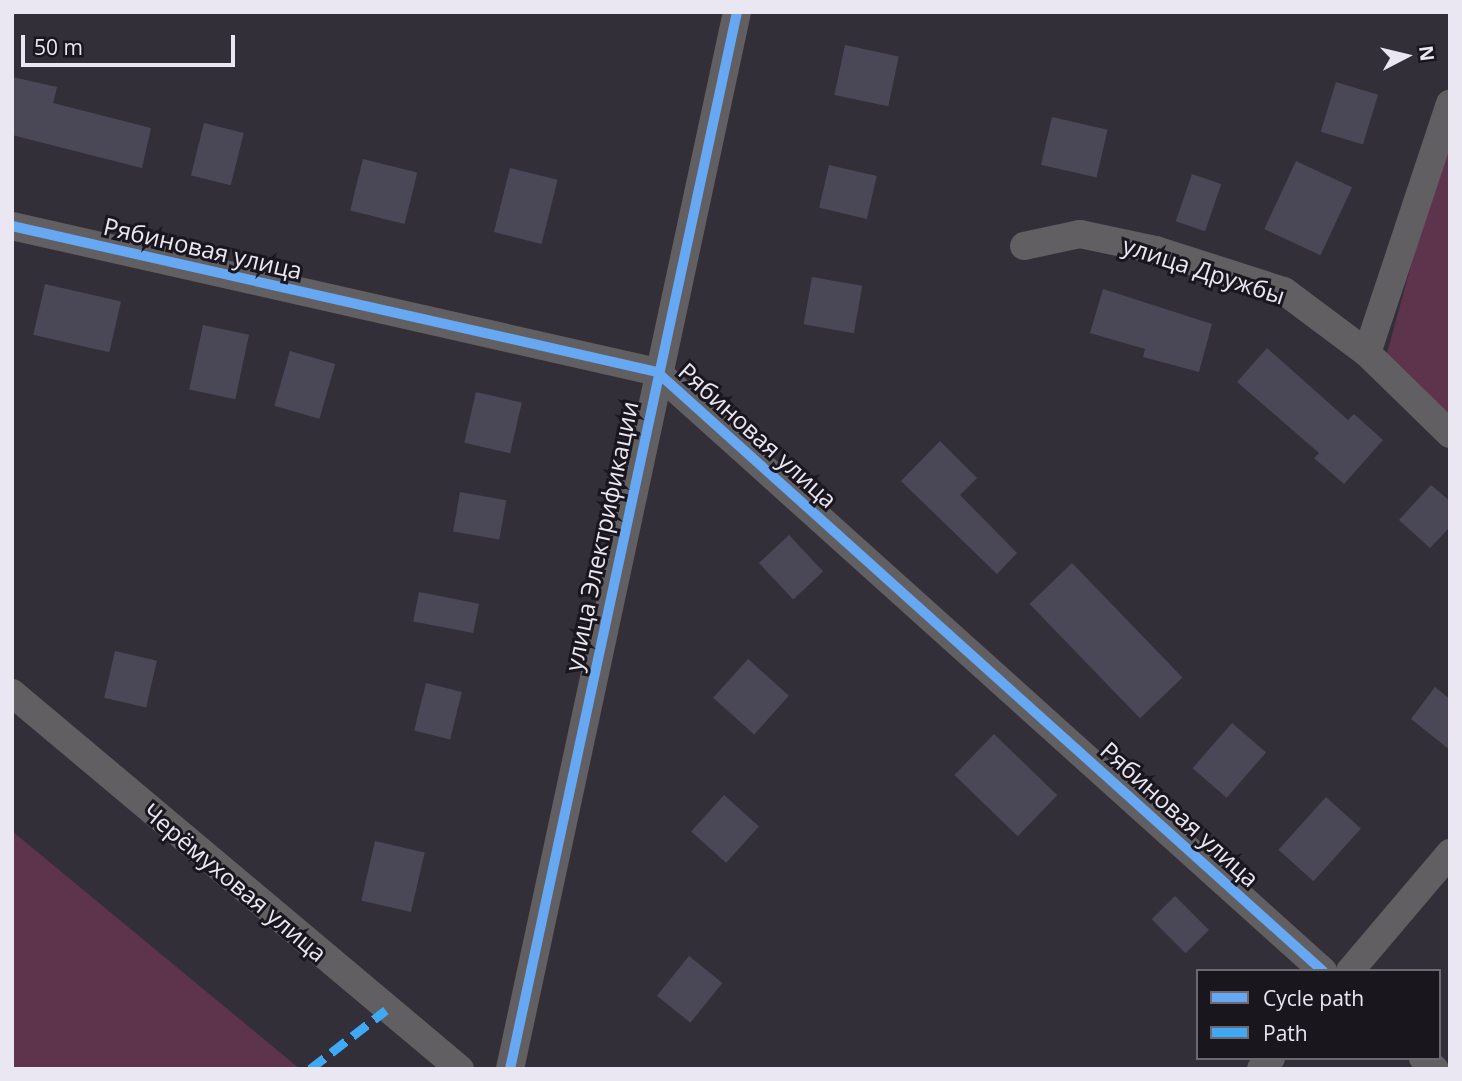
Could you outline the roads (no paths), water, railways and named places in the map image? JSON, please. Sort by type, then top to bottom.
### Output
[{"type":"street","name":"улица Электрификации","points":[[510,1069],[657,372],[737,12]]},
{"type":"street","points":[[1367,353],[1450,103]]},
{"type":"street","name":"Рябиновая улица","points":[[12,226],[657,372],[1321,969]]},
{"type":"street","name":"улица Дружбы","points":[[1024,246],[1080,234],[1169,254],[1284,291],[1367,353],[1450,433]]},
{"type":"street","name":"Черёмуховая улица","points":[[12,693],[460,1069]]},
{"type":"street","points":[[1352,969],[1450,853]]}]
